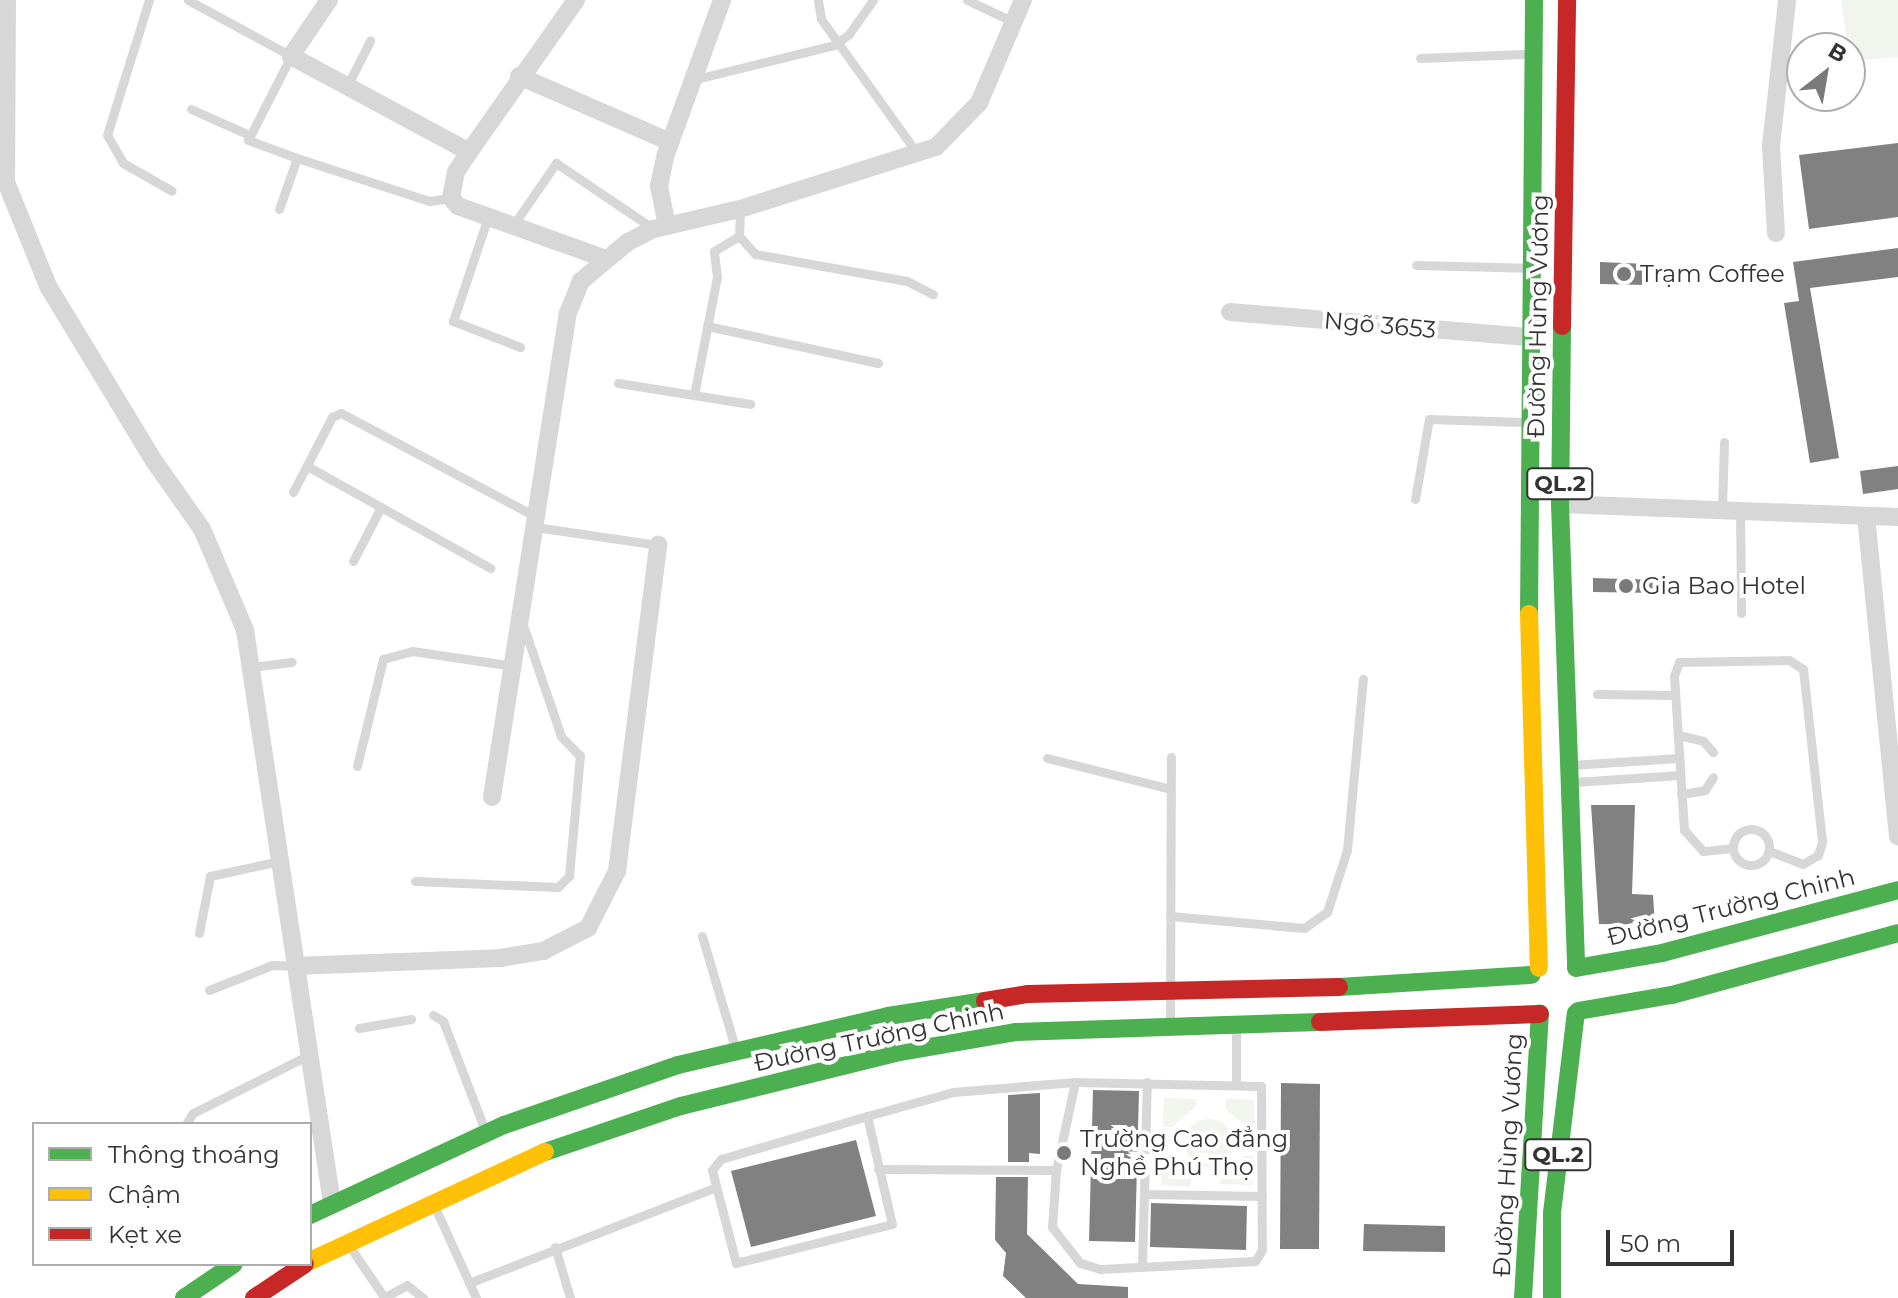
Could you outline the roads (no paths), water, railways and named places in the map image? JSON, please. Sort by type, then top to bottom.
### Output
[{"type":"main road","name":"Đường Hùng Vương","points":[[1534,0],[1527,423],[1536,971]]},
{"type":"main road","name":"Đường Hùng Vương","points":[[1567,0],[1560,504],[1566,774],[1576,968]]},
{"type":"main road","name":"Đường Trường Chinh","points":[[1576,968],[1662,953],[1898,890]]},
{"type":"main road","points":[[1540,1014],[1558,1020],[1577,1012],[1672,995],[1898,933]]},
{"type":"main road","points":[[1536,971],[1557,961],[1576,968]]},
{"type":"main road","name":"QL.2","points":[[1576,968],[1586,987],[1577,1012]]},
{"type":"main road","name":"Đường Trường Chinh","points":[[312,1214],[486,1133],[678,1065],[888,1016],[1013,996],[1410,986],[1536,971]]},
{"type":"main road","name":"QL.2","points":[[1536,971],[1529,996],[1540,1014]]},
{"type":"main road","name":"Đường Hùng Vương","points":[[1552,1298],[1552,1213],[1577,1012]]},
{"type":"main road","name":"Đường Hùng Vương","points":[[1523,1298],[1525,1210],[1540,1014]]},
{"type":"main road","name":"Đường Trường Chinh","points":[[312,1260],[514,1162],[681,1106],[895,1053],[1015,1032],[1236,1027],[1540,1014]]},
{"type":"main road","points":[[184,1298],[231,1266]]},
{"type":"main road","name":"Đường Trường Chinh","points":[[254,1298],[302,1266]]},
{"type":"street","points":[[7,0],[6,182],[48,286],[154,461],[202,529],[239,608],[251,667],[332,1203]]},
{"type":"street","points":[[329,0],[291,56],[469,152]]},
{"type":"street","points":[[576,0],[519,76],[456,172],[451,198],[512,227],[606,259]]},
{"type":"street","points":[[660,227],[659,186],[670,142],[689,81],[722,0]]},
{"type":"street","points":[[492,797],[568,313],[581,281],[606,259],[660,227],[740,209],[936,147],[979,103],[1023,0]]},
{"type":"street","points":[[1776,233],[1771,146],[1787,0]]},
{"type":"street","points":[[519,76],[670,142]]},
{"type":"street","name":"Ngõ 3653","points":[[1230,312],[1529,337]]},
{"type":"street","points":[[1560,504],[1898,517]]},
{"type":"street","points":[[1866,516],[1898,836]]},
{"type":"street","points":[[295,966],[500,958],[543,951],[588,928],[617,871],[658,545]]},
{"type":"lane","points":[[149,0],[107,135],[123,163],[172,191]]},
{"type":"lane","points":[[188,0],[291,56],[249,135]]},
{"type":"lane","points":[[818,0],[821,19],[841,41],[917,153]]},
{"type":"lane","points":[[689,81],[841,41],[873,0]]},
{"type":"lane","points":[[967,0],[1014,22]]},
{"type":"lane","points":[[347,86],[370,41]]},
{"type":"lane","points":[[1420,58],[1484,59],[1533,53]]},
{"type":"lane","points":[[191,109],[249,135],[257,145],[429,201],[451,198]]},
{"type":"lane","points":[[279,209],[297,158]]},
{"type":"lane","points":[[512,227],[556,163],[660,227]]},
{"type":"lane","points":[[740,209],[739,236],[755,254],[907,281],[933,294]]},
{"type":"lane","points":[[488,217],[453,321],[520,347]]},
{"type":"lane","points":[[694,395],[717,277],[714,251],[739,236]]},
{"type":"lane","points":[[1416,265],[1530,268]]},
{"type":"lane","points":[[707,326],[878,363]]},
{"type":"lane","points":[[618,383],[750,404]]},
{"type":"lane","points":[[293,492],[332,417],[341,413],[536,522],[658,545]]},
{"type":"lane","points":[[1415,499],[1429,419],[1527,423]]},
{"type":"lane","points":[[1724,442],[1741,613]]},
{"type":"lane","points":[[307,466],[490,568]]},
{"type":"lane","points":[[353,561],[381,507]]},
{"type":"lane","points":[[415,881],[558,887],[569,876],[580,756],[561,736],[520,618]]},
{"type":"lane","points":[[357,766],[383,659],[412,651],[513,666]]},
{"type":"lane","points":[[1733,848],[1712,852],[1693,844],[1684,830],[1675,695],[1679,662],[1789,660],[1803,669],[1822,842],[1818,855],[1803,864],[1769,851]]},
{"type":"lane","points":[[251,667],[292,662]]},
{"type":"lane","points":[[1170,916],[1304,928],[1327,912],[1347,850],[1363,679]]},
{"type":"lane","points":[[1597,694],[1675,695]]},
{"type":"lane","points":[[1678,735],[1703,741],[1713,752]]},
{"type":"lane","points":[[1170,1028],[1171,757]]},
{"type":"lane","points":[[1047,758],[1170,789]]},
{"type":"lane","points":[[1566,774],[1679,758]]},
{"type":"lane","points":[[1566,774],[1680,775]]},
{"type":"lane","points":[[1681,794],[1705,790],[1713,777]]},
{"type":"lane","points":[[1733,848],[1742,831],[1755,829],[1766,837],[1769,851]]},
{"type":"lane","points":[[1733,848],[1746,864],[1760,862],[1769,851]]},
{"type":"lane","points":[[199,933],[210,876],[280,861]]},
{"type":"lane","points":[[702,936],[736,1052]]},
{"type":"lane","points":[[209,990],[272,965],[295,966]]},
{"type":"lane","points":[[433,1015],[443,1021],[486,1133]]},
{"type":"lane","points":[[359,1028],[411,1019]]},
{"type":"lane","points":[[1236,1027],[1236,1085]]},
{"type":"lane","points":[[187,1122],[193,1113],[309,1055]]},
{"type":"lane","points":[[867,1116],[892,1224],[736,1263],[712,1170],[721,1159],[867,1116],[953,1092],[1075,1082],[1261,1086],[1262,1250],[1255,1261],[1089,1268],[1054,1234],[1056,1170],[1075,1082]]},
{"type":"lane","points":[[1142,1267],[1147,1082]]},
{"type":"lane","points":[[878,1169],[1056,1170]]},
{"type":"lane","points":[[469,1283],[716,1187]]},
{"type":"lane","points":[[1144,1194],[1262,1196]]},
{"type":"lane","points":[[432,1200],[476,1298]]},
{"type":"lane","points":[[346,1241],[384,1298],[407,1285],[423,1298]]},
{"type":"lane","points":[[555,1247],[570,1298]]},
{"type":"place","name":"Trạm Coffee","points":[[1624,274]]},
{"type":"place","name":"Gia Bao Hotel","points":[[1626,586]]},
{"type":"place","name":"Trường Cao đẳng Nghề Phú Thọ","points":[[1064,1153]]}]
